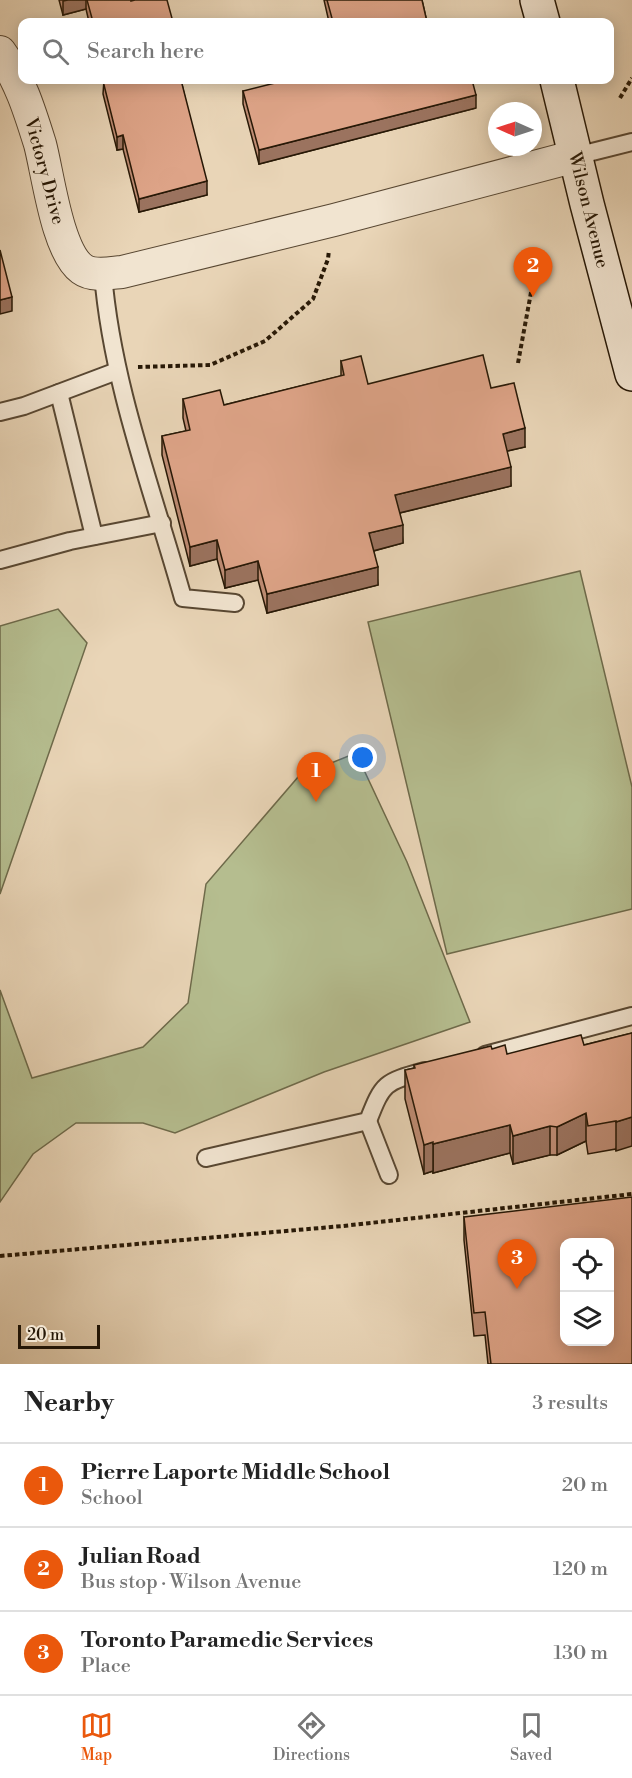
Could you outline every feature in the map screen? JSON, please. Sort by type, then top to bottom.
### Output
[{"type":"main road","points":[[537,0],[542,18]]},
{"type":"main road","name":"Wilson Avenue","points":[[558,84],[632,374]]},
{"type":"street","name":"Victory Drive","points":[[0,52],[18,82]]},
{"type":"street","name":"Victory Drive","points":[[19,84],[40,145],[66,246],[83,269],[103,274]]},
{"type":"street","points":[[103,274],[122,272],[334,220],[576,156]]},
{"type":"lane","points":[[576,156],[632,142]]},
{"type":"lane","points":[[103,274],[106,308],[117,371],[183,598],[235,603]]},
{"type":"lane","points":[[0,412],[24,406],[117,371]]},
{"type":"lane","points":[[59,393],[94,536]]},
{"type":"lane","points":[[0,560],[94,536],[162,523]]},
{"type":"lane","points":[[474,1058],[632,1016]]},
{"type":"lane","points":[[389,1175],[368,1121],[379,1092],[395,1079],[440,1067]]},
{"type":"lane","points":[[206,1158],[368,1121]]},
{"type":"path","points":[[620,99],[632,78]]},
{"type":"path","points":[[134,367],[210,365],[265,341],[313,299],[328,259],[334,220]]},
{"type":"path","points":[[518,363],[537,260]]},
{"type":"path","points":[[0,1256],[343,1226],[632,1194]]},
{"type":"green space","points":[[580,571],[632,787],[632,909],[447,954],[368,622]]},
{"type":"green space","points":[[58,609],[87,643],[0,894],[0,626]]},
{"type":"green space","points":[[356,753],[407,862],[470,1022],[324,1072],[175,1133],[143,1123],[76,1123],[33,1154],[0,1202],[0,990],[32,1078],[143,1047],[188,1003],[206,884],[299,776]]},
{"type":"building","points":[[87,0],[167,0],[172,18],[92,18]]},
{"type":"building","points":[[327,0],[422,0],[426,18],[332,18]]},
{"type":"building","points":[[104,84],[182,84],[207,181],[139,199],[123,135],[117,137]]},
{"type":"building","points":[[271,84],[473,84],[476,95],[259,150],[243,91]]},
{"type":"building","points":[[0,250],[12,297],[0,300]]},
{"type":"building","points":[[483,355],[491,388],[514,383],[525,428],[503,434],[511,467],[395,495],[403,525],[369,533],[378,567],[267,594],[258,561],[225,570],[217,540],[190,547],[162,436],[190,430],[183,399],[220,390],[224,405],[344,375],[341,361],[361,356],[368,384]]},
{"type":"building","points":[[632,1033],[632,1117],[588,1126],[586,1113],[557,1127],[550,1126],[513,1136],[510,1125],[424,1145],[405,1070],[415,1068],[414,1065],[491,1046],[492,1049],[505,1045],[507,1054],[581,1035],[584,1045]]},
{"type":"building","points":[[632,1197],[632,1364],[491,1364],[485,1312],[474,1313],[464,1217]]},
{"type":"place","name":"Julian Road","points":[[533,297]]},
{"type":"place","name":"Pierre Laporte Middle School","points":[[316,802]]},
{"type":"place","name":"Toronto Paramedic Services","points":[[517,1289]]}]
